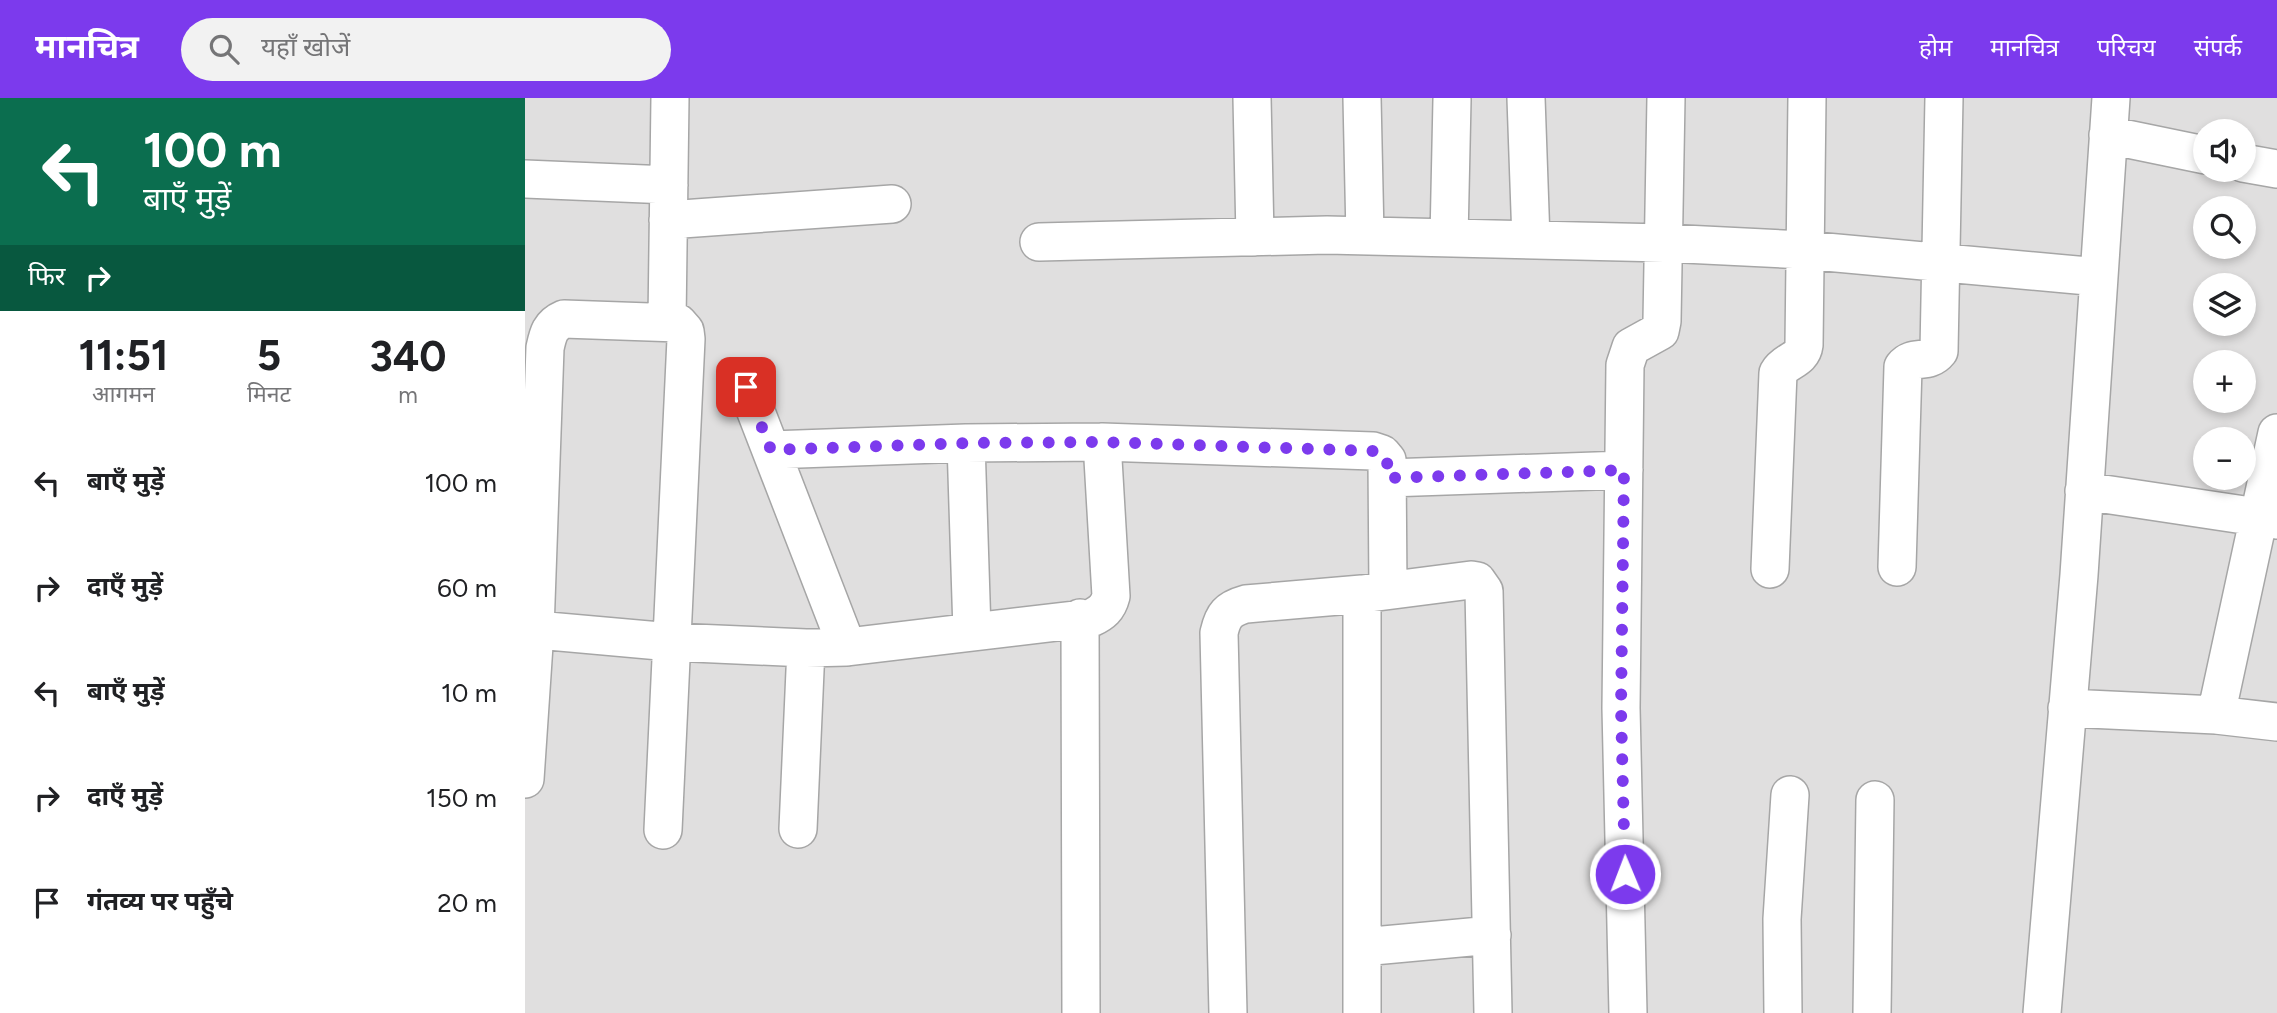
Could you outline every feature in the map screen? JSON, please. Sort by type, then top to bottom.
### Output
[{"type":"street","points":[[667,321],[670,98]]},
{"type":"street","points":[[1252,98],[1255,237]]},
{"type":"street","points":[[1362,98],[1366,236]]},
{"type":"street","points":[[1526,98],[1531,240]]},
{"type":"street","points":[[1627,1013],[1621,708],[1626,355],[1640,340],[1660,331],[1662,321],[1666,98]]},
{"type":"street","points":[[1770,569],[1776,385],[1782,365],[1797,359],[1803,353],[1807,98]]},
{"type":"street","points":[[1897,567],[1903,367],[1907,361],[1913,359],[1927,361],[1934,358],[1939,351],[1944,98]]},
{"type":"street","points":[[2042,1013],[2084,491],[2111,98]]},
{"type":"street","points":[[1449,237],[1452,100]]},
{"type":"street","points":[[2108,135],[2193,153]]},
{"type":"street","points":[[2256,165],[2277,169]]},
{"type":"street","points":[[525,179],[669,202],[892,204]]},
{"type":"street","points":[[1039,242],[1366,236],[1664,243],[1804,250],[2099,277]]},
{"type":"street","points":[[525,779],[545,348],[549,331],[554,323],[564,318],[678,323],[685,331],[686,339],[663,830]]},
{"type":"street","points":[[746,387],[847,647]]},
{"type":"street","points":[[2216,715],[2268,518],[2277,433]]},
{"type":"street","points":[[530,630],[671,642],[806,648],[847,647],[1091,618],[1102,613],[1111,596],[1102,442]]},
{"type":"street","points":[[771,450],[966,443],[1102,442],[1373,451],[1383,454],[1387,460],[1388,478],[1375,592],[1362,1013]]},
{"type":"street","points":[[966,443],[972,631]]},
{"type":"street","points":[[1388,478],[1624,470]]},
{"type":"street","points":[[2084,491],[2268,518]]},
{"type":"street","points":[[1228,1013],[1219,633],[1223,617],[1232,608],[1246,604],[1471,580],[1477,582],[1484,591],[1493,1013]]},
{"type":"street","points":[[1080,618],[1081,1013]]},
{"type":"street","points":[[798,829],[806,648]]},
{"type":"street","points":[[2067,708],[2216,715],[2277,722]]},
{"type":"street","points":[[1783,1013],[1782,919],[1790,794]]},
{"type":"street","points":[[1872,1013],[1875,800]]},
{"type":"street","points":[[1362,947],[1492,935]]},
{"type":"shaded area","points":[[525,98],[2277,98],[2277,1013],[525,1013]]},
{"type":"route","points":[[746,387],[771,450],[966,443],[1102,442],[1373,451],[1383,454],[1387,460],[1388,478],[1624,470],[1621,708],[1625,874]]}]
